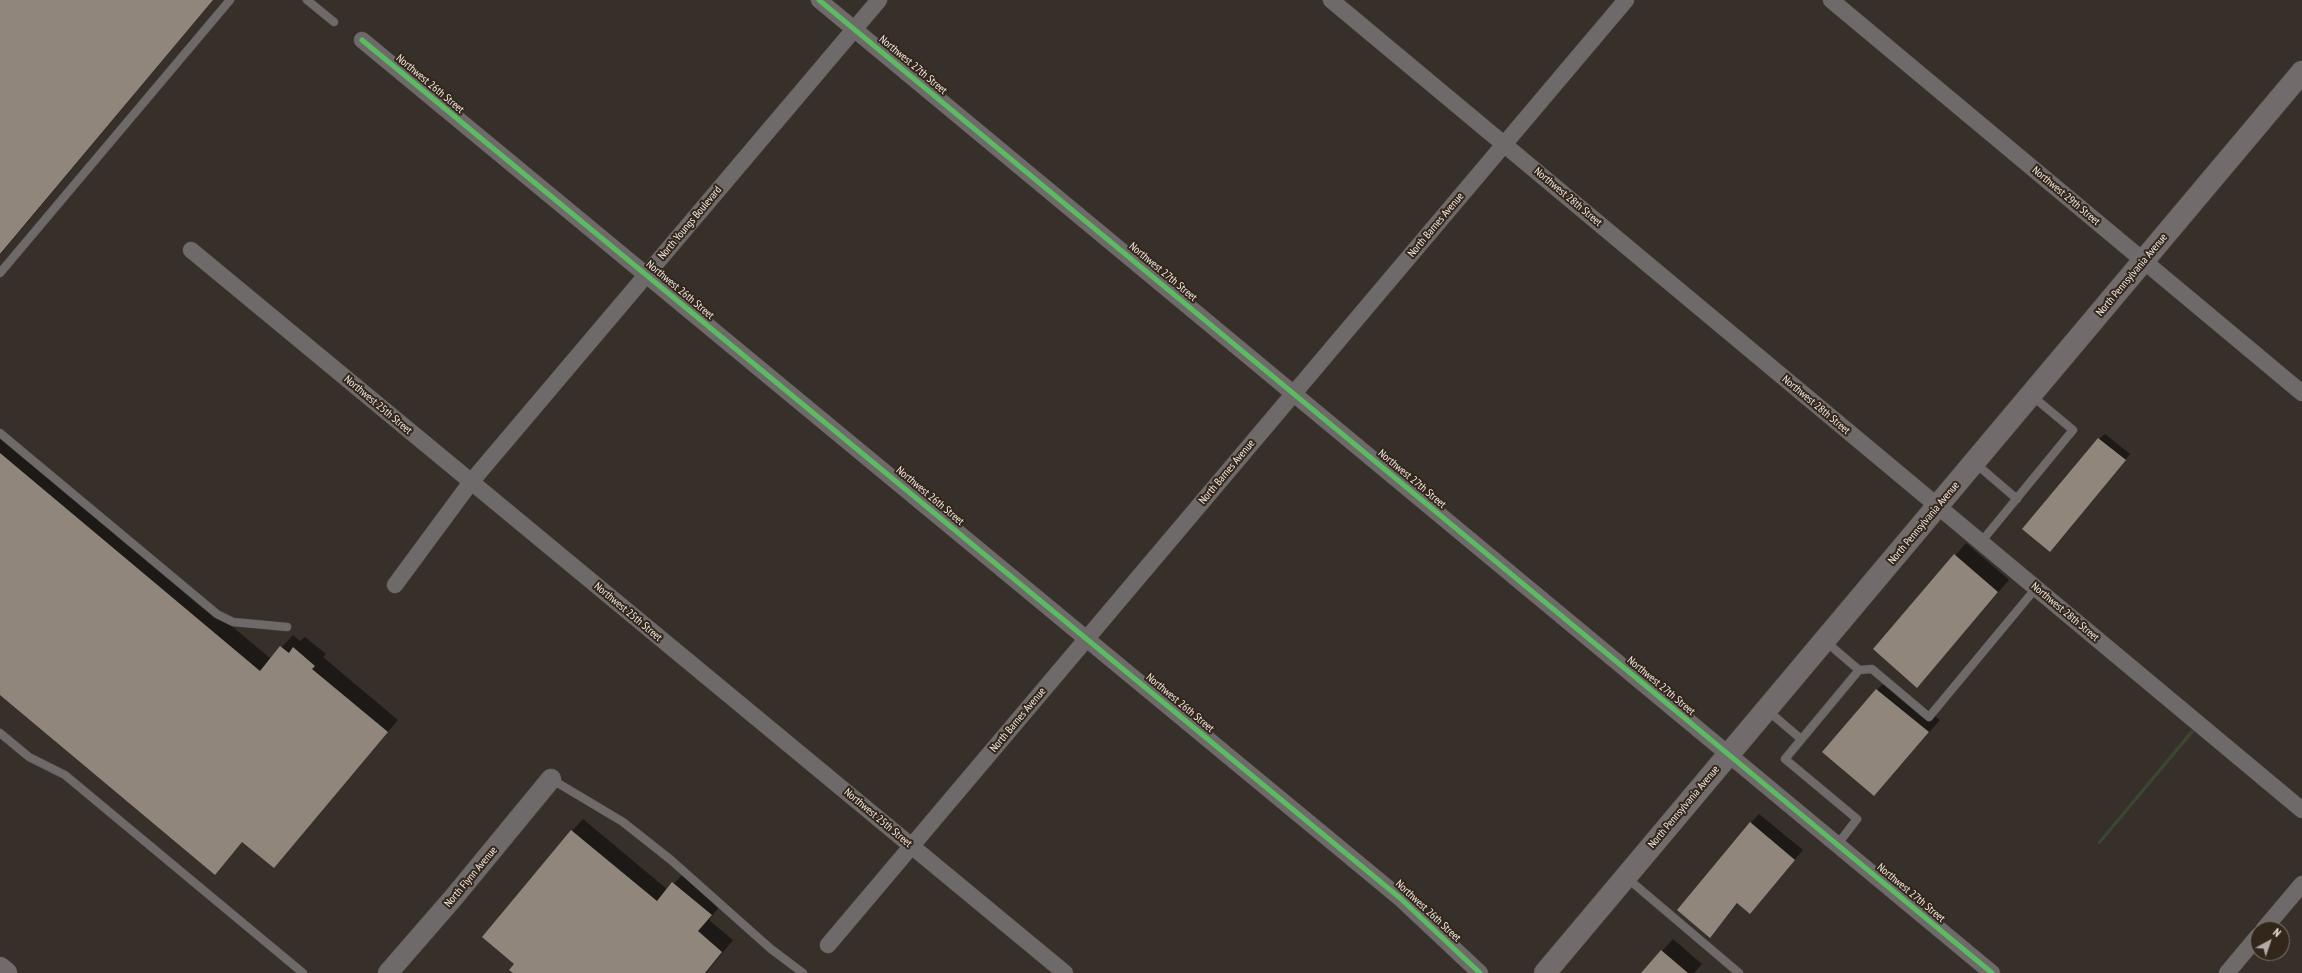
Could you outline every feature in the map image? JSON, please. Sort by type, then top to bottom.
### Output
[{"type":"main road","name":"North Pennsylvania Avenue","points":[[1545,973],[2302,72]]},
{"type":"main road","points":[[0,968],[6,973]]},
{"type":"street","name":"Northwest 27th Street","points":[[819,0],[1992,973]]},
{"type":"street","name":"North Youngs Boulevard","points":[[394,585],[471,482],[879,0]]},
{"type":"street","name":"Northwest 28th Street","points":[[1331,0],[2302,810]]},
{"type":"street","name":"North Barnes Avenue","points":[[828,945],[1626,0]]},
{"type":"street","name":"Northwest 29th Street","points":[[1831,0],[2302,393]]},
{"type":"street","name":"Northwest 26th Street","points":[[362,40],[1400,898],[1480,973]]},
{"type":"street","name":"Northwest 25th Street","points":[[191,250],[1065,973]]},
{"type":"street","name":"North Flynn Avenue","points":[[388,973],[454,897],[551,779]]},
{"type":"street","points":[[2271,921],[2302,884]]},
{"type":"street","points":[[2227,973],[2250,946]]},
{"type":"lane","points":[[0,273],[230,0]]},
{"type":"lane","points":[[307,0],[334,22]]},
{"type":"lane","points":[[1981,542],[2073,430],[2031,395]]},
{"type":"lane","points":[[0,433],[217,614],[233,622],[287,627]]},
{"type":"lane","points":[[1975,463],[2017,498]]},
{"type":"lane","points":[[1837,845],[1857,819],[1785,759],[1859,670],[1872,669],[1929,717],[2036,588]]},
{"type":"lane","points":[[1825,640],[1859,670]]},
{"type":"lane","points":[[1766,710],[1801,739]]},
{"type":"lane","points":[[0,733],[29,757],[65,775],[303,973]]},
{"type":"lane","points":[[551,779],[624,822],[671,860],[772,949],[803,973]]},
{"type":"lane","points":[[1626,876],[1739,973]]},
{"type":"green space","points":[[2191,730],[2194,732],[2100,844],[2097,843]]},
{"type":"building","points":[[0,0],[213,0],[0,254]]},
{"type":"building","points":[[2098,438],[2126,460],[2050,552],[2022,529]]},
{"type":"building","points":[[0,453],[260,671],[280,646],[289,653],[293,647],[315,666],[312,669],[388,732],[274,868],[242,842],[215,875],[0,695]]},
{"type":"building","points":[[1954,554],[1998,592],[1917,688],[1873,649]]},
{"type":"building","points":[[1876,689],[1929,732],[1874,796],[1822,752]]},
{"type":"building","points":[[1750,822],[1795,860],[1750,914],[1737,903],[1710,938],[1677,910]]},
{"type":"building","points":[[571,830],[657,901],[672,882],[712,915],[698,931],[722,952],[705,973],[513,973],[509,970],[514,964],[482,937]]},
{"type":"building","points":[[1661,950],[1688,973],[1641,973]]},
{"type":"cycle path","points":[[819,0],[1992,973]]},
{"type":"cycle path","points":[[362,40],[1400,898],[1480,973]]}]
